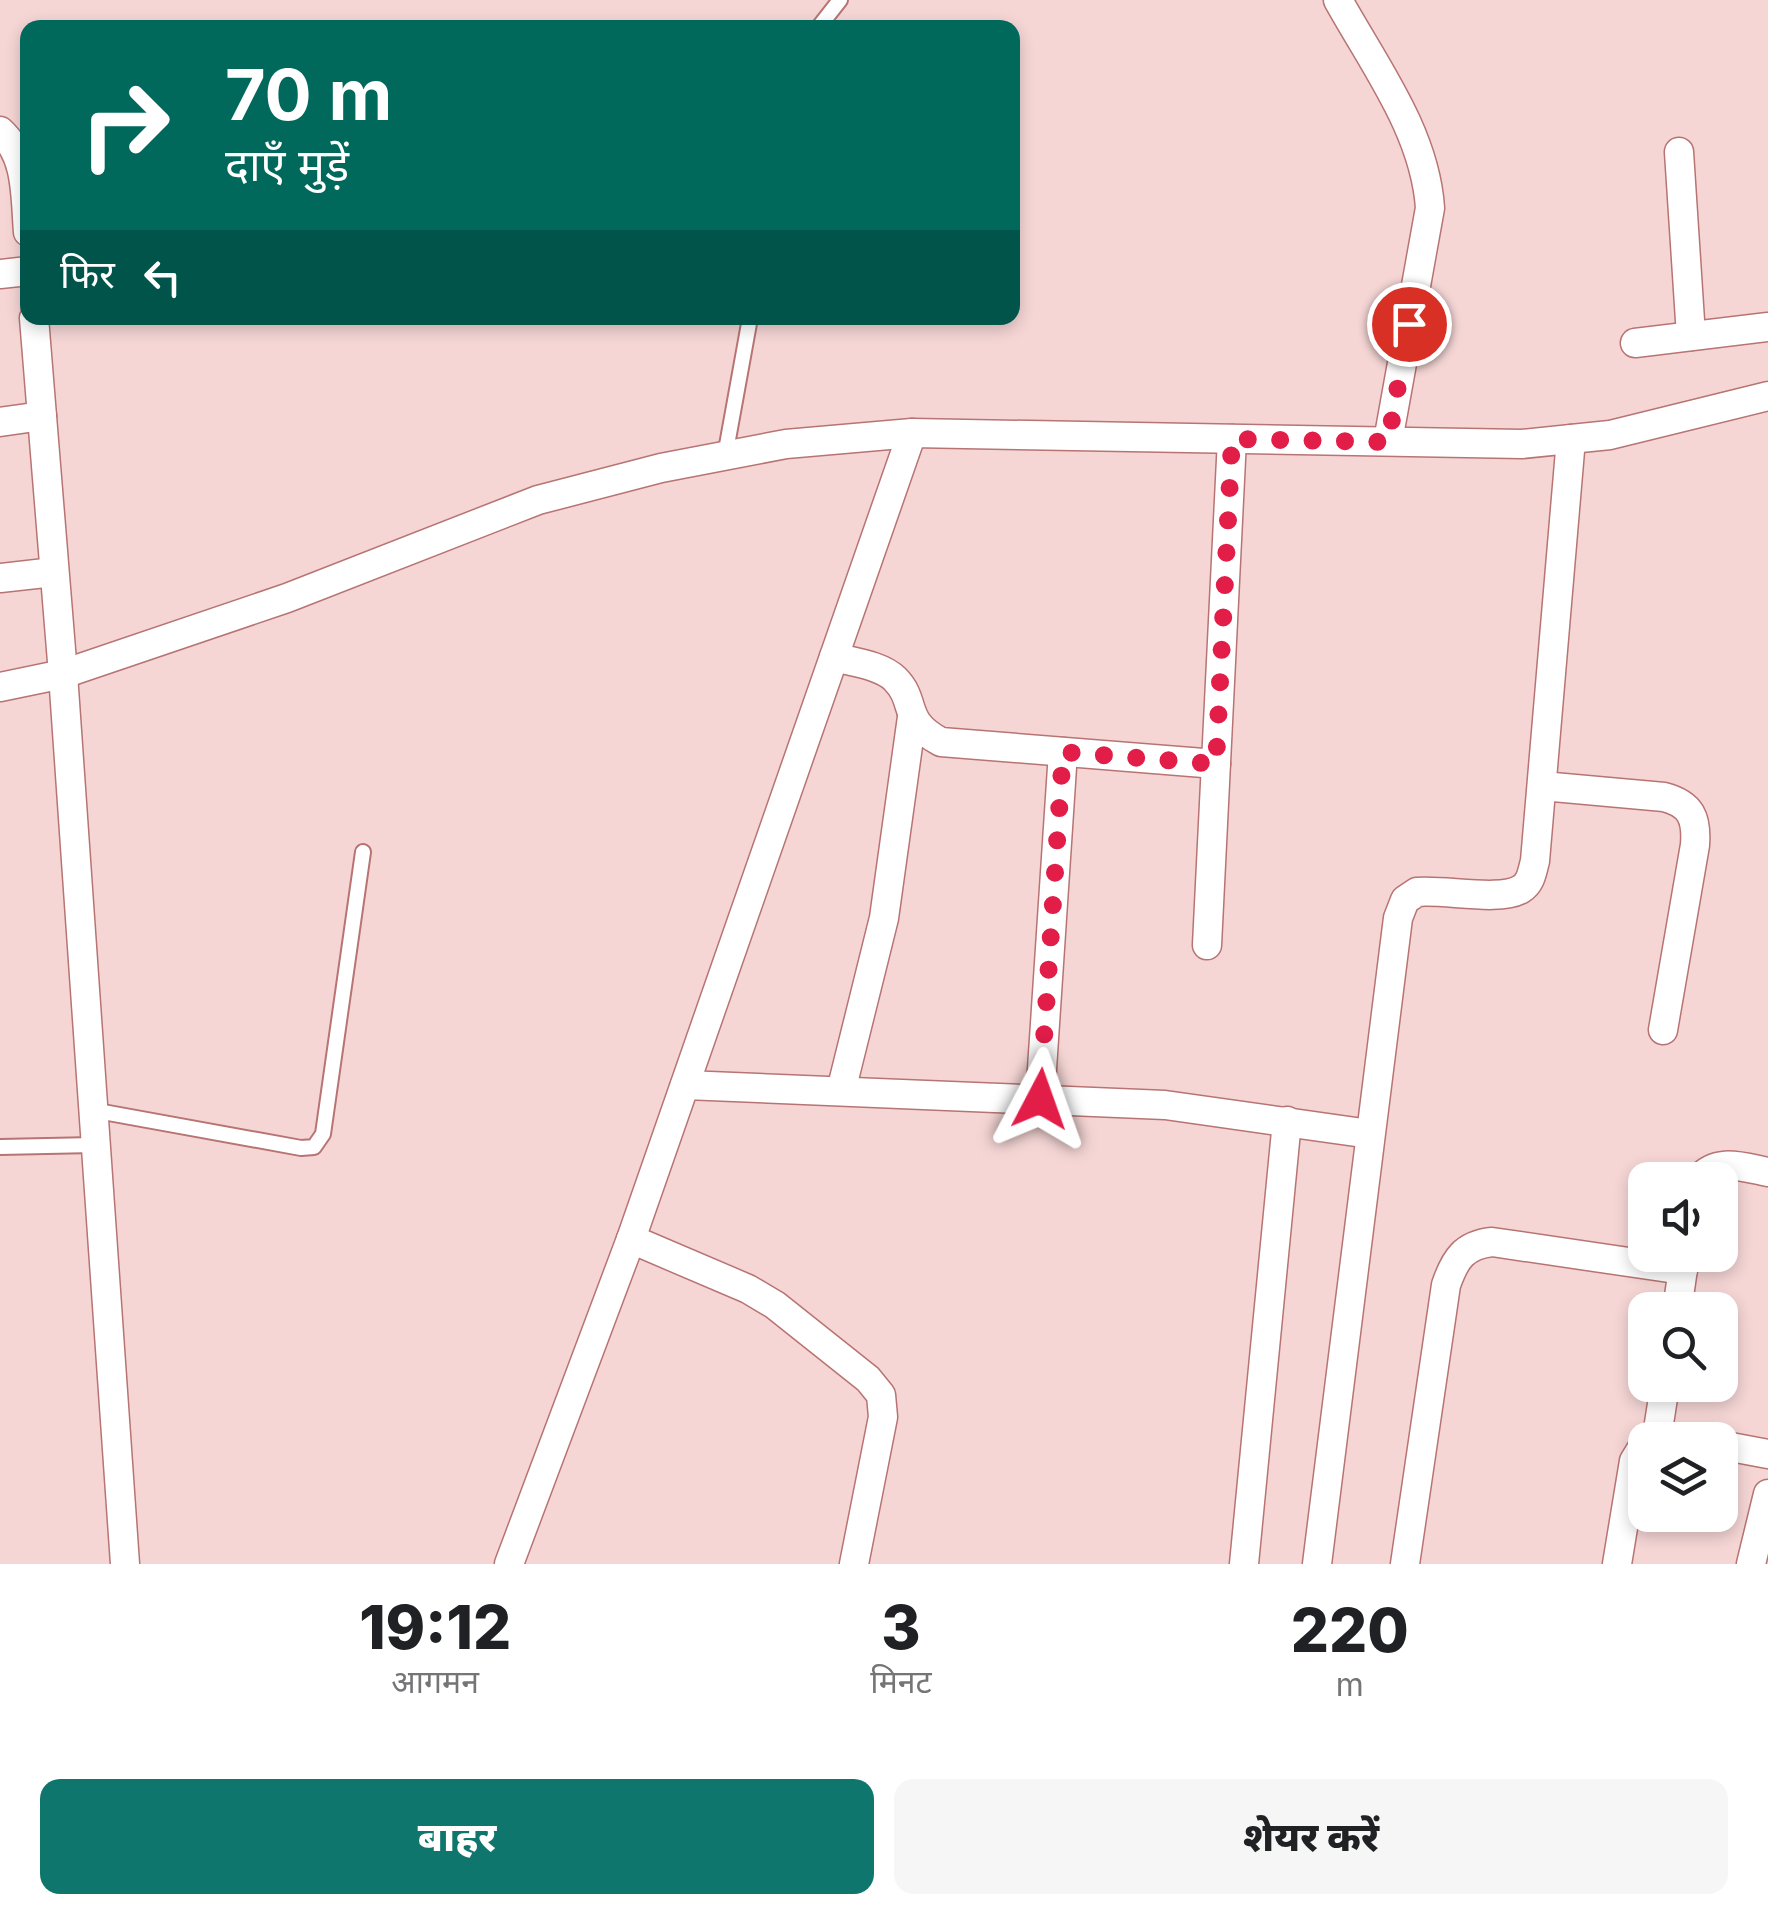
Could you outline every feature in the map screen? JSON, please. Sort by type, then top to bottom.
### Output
[{"type":"street","points":[[1338,0],[1416,140],[1428,178],[1430,208],[1388,442]]},
{"type":"street","points":[[0,131],[14,145],[20,163]]},
{"type":"street","points":[[1679,152],[1691,336]]},
{"type":"street","points":[[35,325],[125,1564]]},
{"type":"street","points":[[1635,342],[1768,327]]},
{"type":"street","points":[[0,687],[63,674],[287,598],[538,500],[661,468],[786,444],[912,433],[1522,444],[1610,435],[1768,396]]},
{"type":"street","points":[[0,422],[42,416]]},
{"type":"street","points":[[510,1564],[632,1238],[912,433]]},
{"type":"street","points":[[1317,1564],[1398,918],[1405,900],[1417,892],[1506,894],[1522,889],[1530,880],[1536,862],[1571,438]]},
{"type":"street","points":[[1206,946],[1232,439]]},
{"type":"street","points":[[0,578],[54,572]]},
{"type":"street","points":[[834,657],[892,675],[903,689],[912,717],[924,733],[941,742],[1216,764]]},
{"type":"street","points":[[841,1091],[884,918],[912,717]]},
{"type":"street","points":[[1040,1099],[1063,752]]},
{"type":"street","points":[[1542,786],[1664,797],[1681,802],[1692,812],[1696,828],[1694,845],[1663,1030]]},
{"type":"street","points":[[685,1086],[1164,1105],[1370,1134]]},
{"type":"street","points":[[1244,1564],[1287,1120]]},
{"type":"street","points":[[1738,1166],[1768,1172]]},
{"type":"street","points":[[632,1238],[776,1305],[868,1380],[880,1395],[883,1417],[854,1564]]},
{"type":"street","points":[[1405,1564],[1446,1284],[1462,1252],[1473,1244],[1492,1242],[1628,1256]]},
{"type":"street","points":[[1738,1448],[1768,1454]]},
{"type":"street","points":[[1752,1564],[1768,1494]]},
{"type":"street","points":[[1617,1564],[1628,1498]]},
{"type":"lane","points":[[824,20],[840,0]]},
{"type":"lane","points":[[725,456],[749,325]]},
{"type":"lane","points":[[92,1110],[301,1148],[314,1147],[322,1134],[363,852]]},
{"type":"lane","points":[[0,1148],[94,1145]]},
{"type":"route","points":[[1040,1099],[1063,752],[1216,764],[1232,439],[1388,442],[1409,324]]}]
